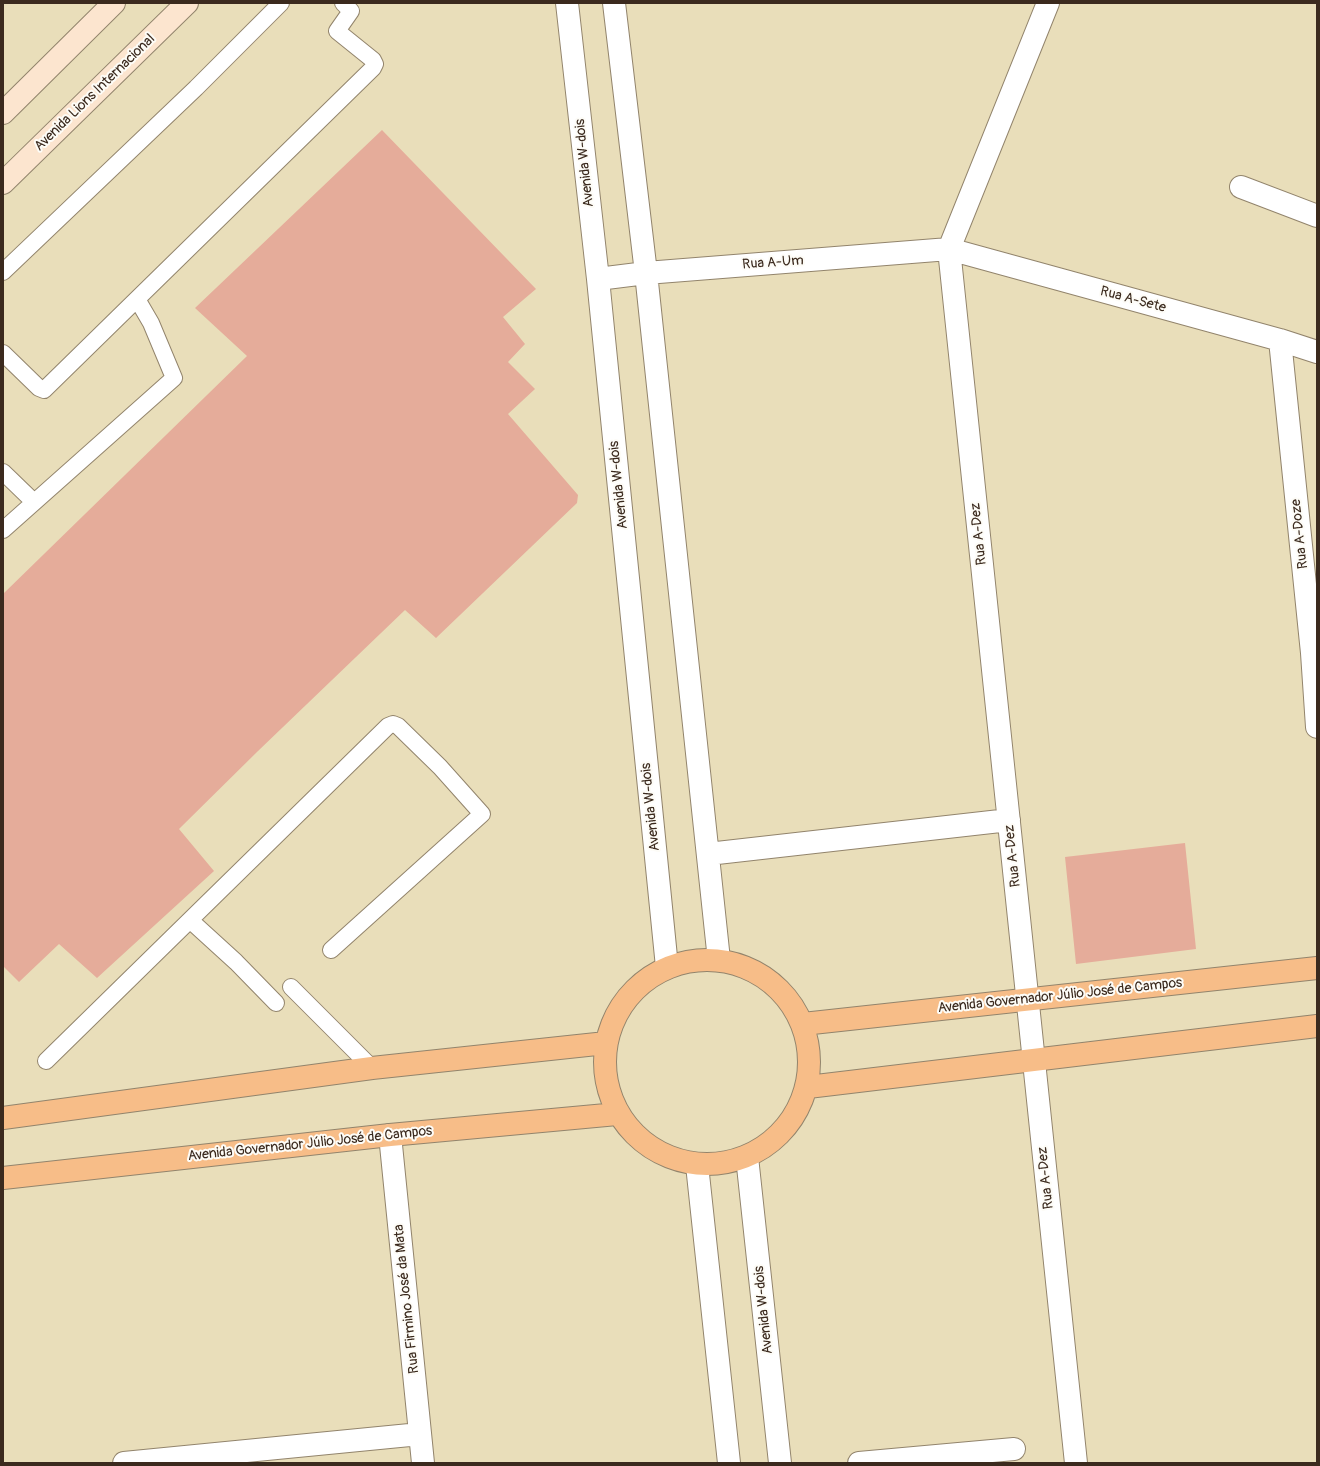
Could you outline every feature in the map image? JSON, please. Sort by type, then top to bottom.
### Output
[{"type":"main road","points":[[3,113],[114,3]]},
{"type":"main road","name":"Avenida Lions Internacional","points":[[3,183],[187,3]]},
{"type":"main road","points":[[720,960],[746,967],[770,981],[790,1000],[803,1024],[810,1055],[808,1087],[795,1116],[774,1141],[747,1157],[722,1164],[697,1165],[665,1157],[638,1139],[617,1114],[608,1092],[603,1067],[606,1043],[617,1011],[639,985],[667,967],[693,961],[720,960]]},
{"type":"main road","name":"Avenida Governador Júlio José de Campos","points":[[803,1024],[1317,968]]},
{"type":"main road","points":[[808,1087],[1317,1026]]},
{"type":"main road","points":[[3,1118],[372,1068],[606,1043]]},
{"type":"main road","name":"Avenida Governador Júlio José de Campos","points":[[3,1178],[390,1135],[617,1114]]},
{"type":"street","name":"Avenida W-dois","points":[[567,3],[598,279],[667,967]]},
{"type":"street","points":[[614,3],[646,273],[720,960]]},
{"type":"street","points":[[949,249],[1048,3]]},
{"type":"street","points":[[1240,187],[1317,216]]},
{"type":"street","name":"Rua A-Um","points":[[598,279],[646,273],[949,249]]},
{"type":"street","name":"Rua A-Sete","points":[[949,249],[1280,340],[1317,352]]},
{"type":"street","name":"Rua A-Dez","points":[[949,249],[1029,1000],[1076,1463]]},
{"type":"street","name":"Rua A-Doze","points":[[1280,340],[1315,652],[1317,727]]},
{"type":"street","points":[[708,854],[1009,820]]},
{"type":"street","name":"Rua Firmino José da Mata","points":[[390,1135],[423,1463]]},
{"type":"street","name":"Avenida W-dois","points":[[747,1157],[780,1463]]},
{"type":"street","points":[[697,1165],[729,1463]]},
{"type":"street","points":[[124,1463],[420,1434]]},
{"type":"street","points":[[859,1463],[1014,1449]]},
{"type":"lane","points":[[3,272],[196,88],[281,3]]},
{"type":"lane","points":[[3,352],[39,388],[44,390],[373,68],[375,64],[373,60],[337,31],[351,11],[343,3]]},
{"type":"lane","points":[[3,530],[174,378],[151,323],[137,298]]},
{"type":"lane","points":[[3,472],[34,502]]},
{"type":"lane","points":[[46,1061],[191,921],[388,726],[393,724],[398,726],[440,767],[482,814],[331,950]]},
{"type":"lane","points":[[191,921],[236,962],[276,1003]]},
{"type":"lane","points":[[291,987],[372,1068]]},
{"type":"building","points":[[382,130],[536,289],[503,317],[525,344],[508,362],[535,389],[508,414],[578,495],[577,503],[436,638],[405,610],[179,829],[214,871],[97,978],[59,944],[19,982],[3,966],[3,594],[247,356],[195,308]]},
{"type":"building","points":[[1185,843],[1196,949],[1076,964],[1065,857]]}]
